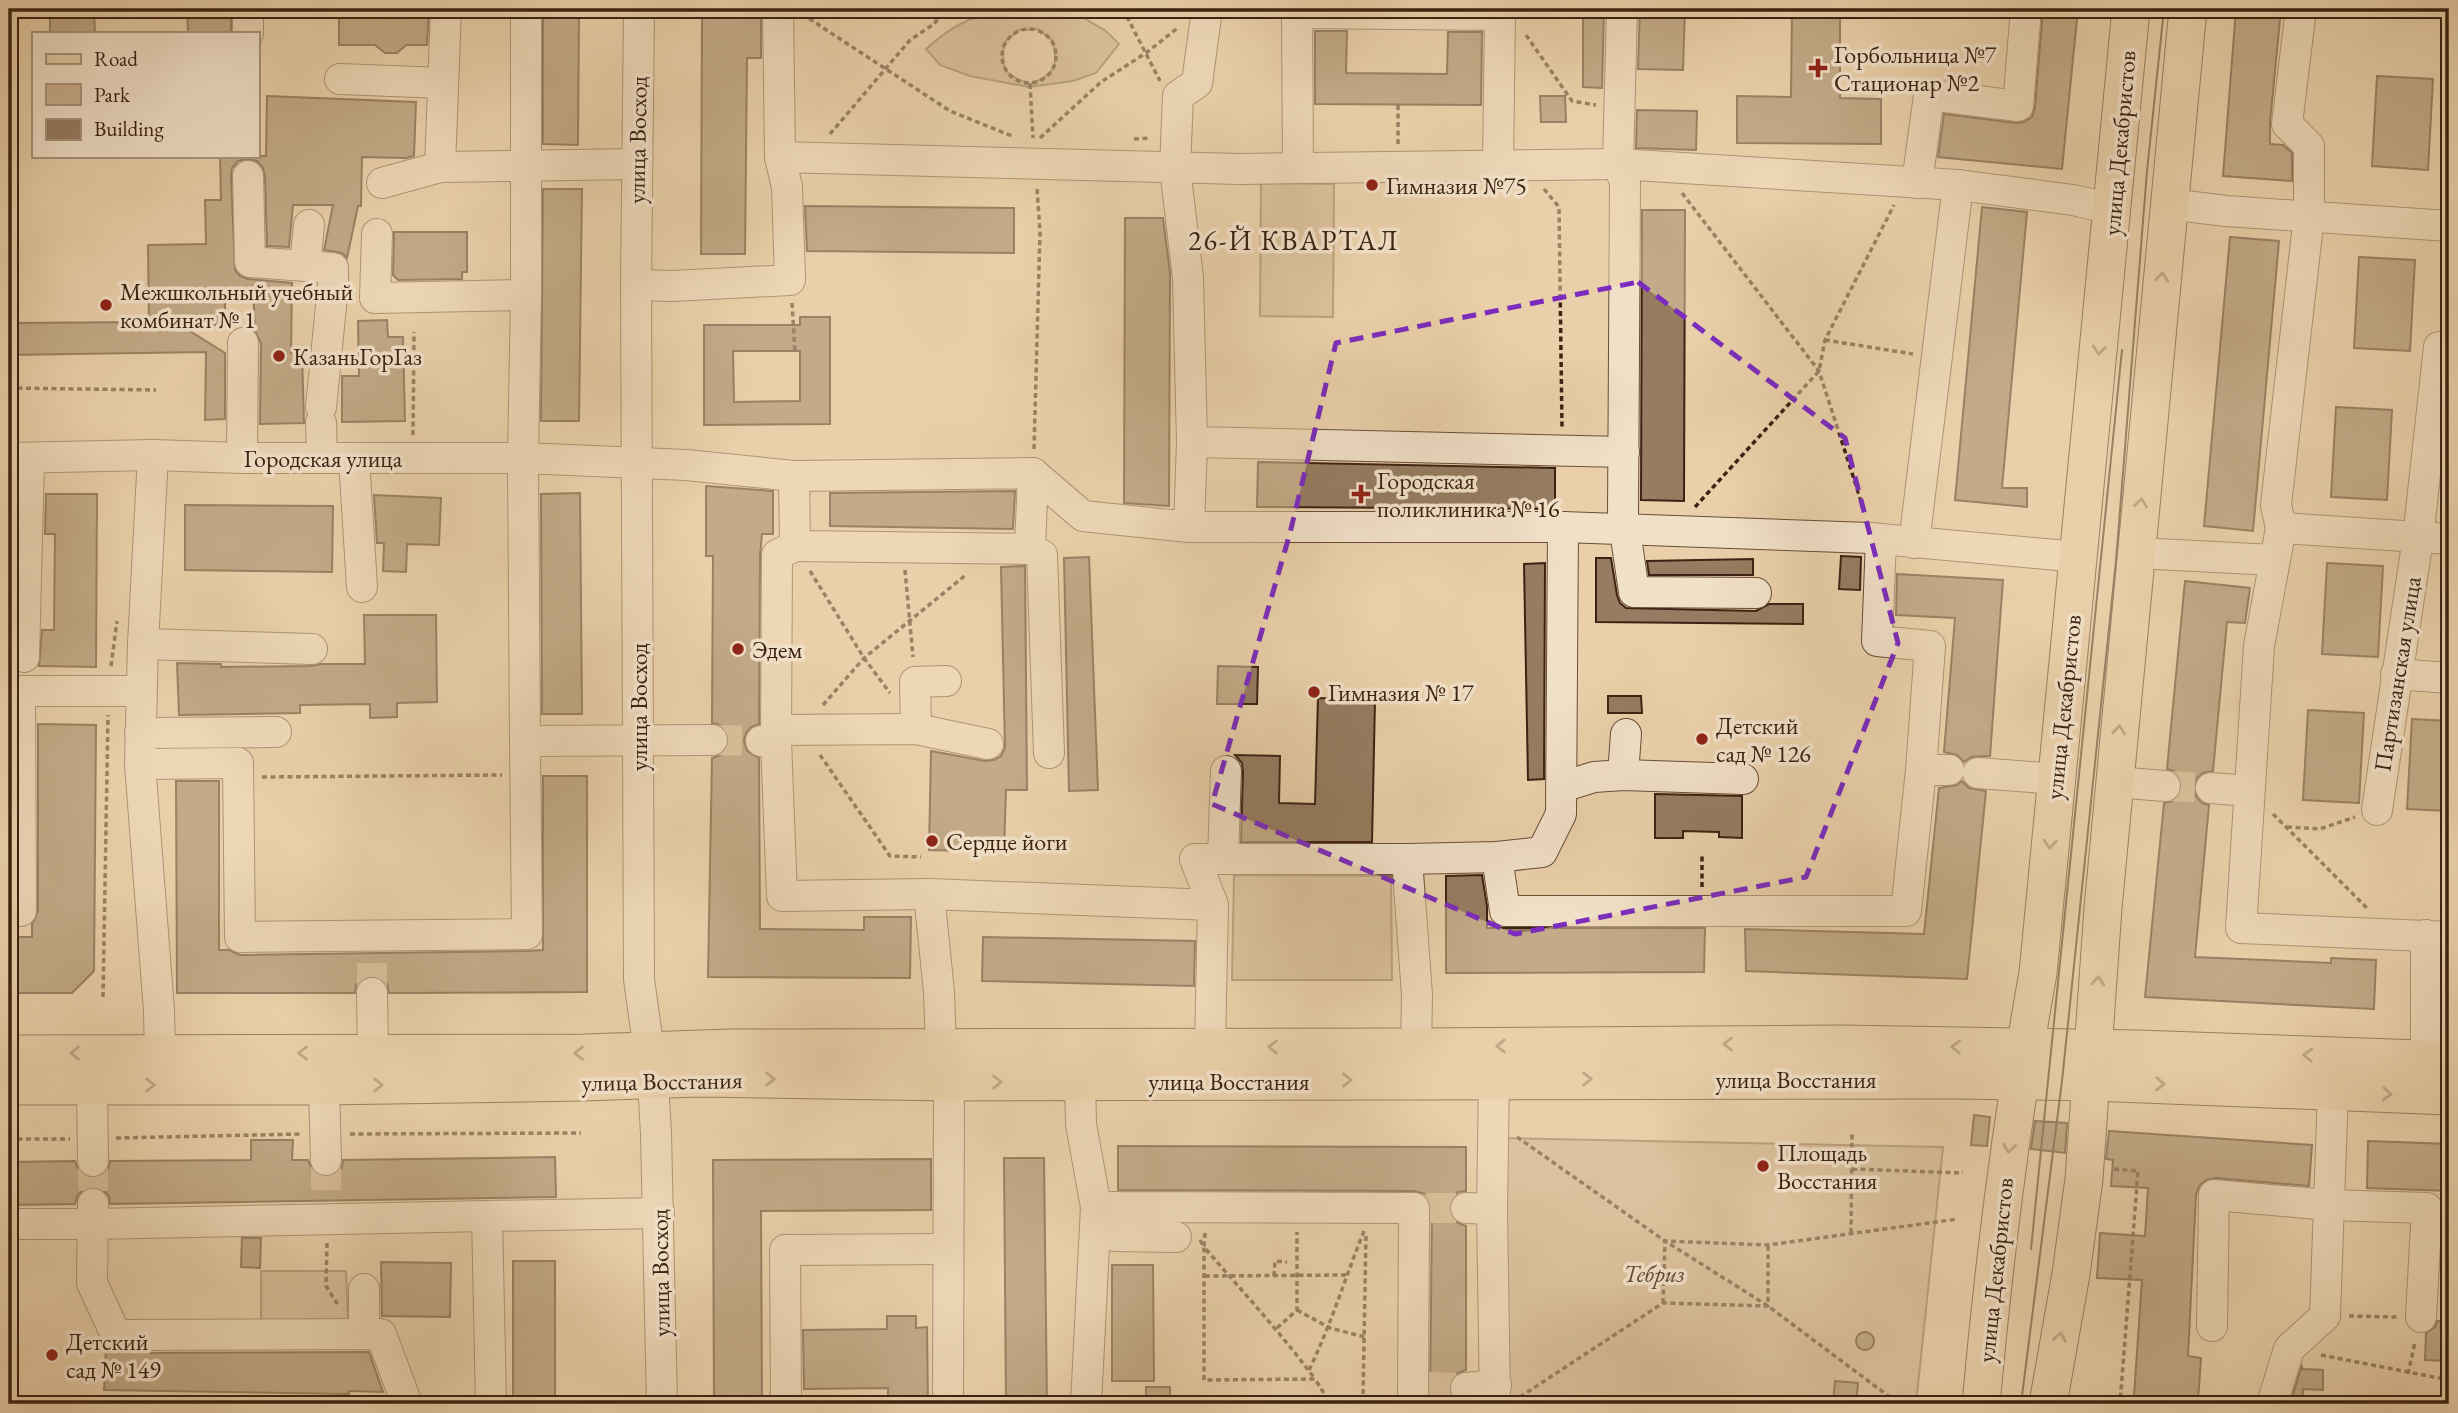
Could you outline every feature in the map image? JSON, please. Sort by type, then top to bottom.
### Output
[{"type":"main road","name":"улица Декабристов","points":[[1981,1404],[1996,1252],[2021,1065],[2038,973],[2131,9]]},
{"type":"main road","points":[[2048,1404],[2084,1179],[2115,782],[2188,9]]},
{"type":"main road","name":"улица Восстания","points":[[9,1054],[584,1053],[650,1065],[699,1078],[945,1066],[1210,1047],[1840,1044],[2021,1065]]},
{"type":"main road","name":"улица Восстания","points":[[945,1066],[1080,1082],[1494,1079],[2021,1065],[2437,1060]]},
{"type":"main road","name":"улица Восстания","points":[[9,1086],[324,1086],[650,1065]]},
{"type":"main road","name":"улица Восстания","points":[[2092,1065],[2333,1091],[2449,1097]]},
{"type":"street","points":[[248,9],[248,32]]},
{"type":"street","points":[[440,167],[446,9]]},
{"type":"street","points":[[140,764],[238,764],[240,937],[372,943],[527,934],[523,458],[526,9]]},
{"type":"street","name":"улица Восход","points":[[639,9],[636,164],[639,979],[650,1065],[659,1213],[662,1404]]},
{"type":"street","points":[[636,285],[672,286],[790,280],[787,187],[780,157],[778,9]]},
{"type":"street","points":[[1622,9],[1618,164],[1625,182],[1624,530],[1634,592],[1756,593]]},
{"type":"street","points":[[1917,183],[1929,95],[2018,106],[2026,9]]},
{"type":"street","points":[[2301,9],[2287,124],[2309,146],[2309,216],[2276,505],[2281,527],[2259,646],[2241,928],[2437,936],[2437,1060]]},
{"type":"street","points":[[1298,168],[1297,13],[1500,15],[1510,165]]},
{"type":"street","points":[[1189,527],[1192,442],[1188,278],[1175,168],[1178,96],[1197,83],[1195,16]]},
{"type":"street","points":[[340,79],[443,83]]},
{"type":"street","points":[[780,157],[1039,150],[1175,168],[1618,164],[1958,185],[2073,200],[2113,209]]},
{"type":"street","points":[[382,183],[440,167],[636,164]]},
{"type":"street","points":[[248,176],[250,262],[333,268],[321,415],[322,458]]},
{"type":"street","points":[[1914,543],[1958,185]]},
{"type":"street","points":[[2169,204],[2225,211],[2449,226]]},
{"type":"street","points":[[305,266],[309,225]]},
{"type":"street","points":[[377,234],[375,298],[526,295]]},
{"type":"street","points":[[242,458],[243,344]]},
{"type":"street","name":"Партизанская улица","points":[[2376,810],[2418,538],[2439,347],[2449,348]]},
{"type":"street","points":[[1192,442],[1624,452]]},
{"type":"street","points":[[153,455],[140,764],[160,1052]]},
{"type":"street","name":"Городская улица","points":[[19,458],[153,455],[242,458],[523,458],[687,465],[794,476],[1033,472]]},
{"type":"street","points":[[19,458],[24,657]]},
{"type":"street","points":[[355,458],[362,587]]},
{"type":"street","points":[[1033,472],[1083,516],[1189,527],[1563,527],[1876,539],[2078,557]]},
{"type":"street","points":[[1030,549],[1033,472]]},
{"type":"street","points":[[794,476],[795,547]]},
{"type":"street","points":[[1210,1047],[1213,905],[1195,859],[1407,859],[1497,857],[1542,852],[1561,814],[1563,527]]},
{"type":"street","points":[[2281,527],[2449,539]]},
{"type":"street","points":[[1497,857],[1505,911],[1906,911],[1949,771],[1930,646],[1877,641],[1876,539]]},
{"type":"street","points":[[1049,753],[1042,555],[1030,549],[903,547],[795,547],[777,555],[782,896],[929,894],[1213,905]]},
{"type":"street","points":[[2136,553],[2274,560]]},
{"type":"street","points":[[143,644],[312,649]]},
{"type":"street","points":[[2396,674],[2449,678]]},
{"type":"street","points":[[916,729],[915,682],[946,681]]},
{"type":"street","points":[[9,911],[21,911],[15,691],[141,691]]},
{"type":"street","points":[[779,735],[916,729],[988,744]]},
{"type":"street","points":[[141,733],[276,732]]},
{"type":"street","points":[[1623,775],[1626,734]]},
{"type":"street","points":[[525,741],[712,740]]},
{"type":"street","points":[[1223,859],[1226,771]]},
{"type":"street","points":[[1949,771],[2056,779]]},
{"type":"street","points":[[1562,787],[1594,777],[1623,775],[1743,779]]},
{"type":"street","points":[[2115,782],[2165,786]]},
{"type":"street","points":[[2211,788],[2249,791]]},
{"type":"street","points":[[1407,859],[1417,995],[1416,1047]]},
{"type":"street","points":[[929,894],[945,1066],[948,1404]]},
{"type":"street","points":[[372,993],[373,1053]]},
{"type":"street","points":[[1494,1079],[1479,1209],[1498,1392]]},
{"type":"street","points":[[1080,1082],[1081,1124],[1115,1236],[1187,1238]]},
{"type":"street","points":[[92,1084],[92,1150]]},
{"type":"street","points":[[324,1086],[325,1147]]},
{"type":"street","points":[[2272,1404],[2289,1349],[2325,1316],[2333,1091]]},
{"type":"street","points":[[2213,1326],[2214,1195],[2329,1205],[2427,1208],[2421,1317]]},
{"type":"street","points":[[1106,1207],[1420,1208],[1417,1393]]},
{"type":"street","points":[[1086,1404],[1106,1207]]},
{"type":"street","points":[[9,1224],[93,1214],[326,1211],[487,1216],[659,1213]]},
{"type":"street","points":[[93,1214],[92,1283],[116,1335],[381,1334],[407,1404]]},
{"type":"street","points":[[487,1216],[491,1404]]},
{"type":"street","points":[[786,1404],[785,1250],[948,1249]]},
{"type":"street","points":[[364,1289],[364,1333]]},
{"type":"path","points":[[794,9],[950,111],[1039,150]]},
{"type":"path","points":[[811,157],[909,40],[933,24],[945,9]]},
{"type":"path","points":[[1123,9],[1164,89]]},
{"type":"path","points":[[1039,150],[1101,82],[1146,53],[1195,16]]},
{"type":"path","points":[[1038,29],[1053,41],[1057,60],[1048,77],[1030,84],[1012,78],[1002,62],[1004,43],[1019,30],[1038,29]]},
{"type":"path","points":[[1525,46],[1525,33],[1573,101],[1619,109]]},
{"type":"path","points":[[1030,84],[1039,150],[1040,232],[1033,472]]},
{"type":"path","points":[[1398,105],[1398,138]]},
{"type":"path","points":[[1123,139],[1161,137]]},
{"type":"path","points":[[1510,165],[1559,207],[1562,450]]},
{"type":"path","points":[[1662,167],[1819,371],[1866,517],[1876,539]]},
{"type":"path","points":[[1686,516],[1819,371],[1825,340],[1900,193],[1917,183]]},
{"type":"path","points":[[790,280],[795,353]]},
{"type":"path","points":[[413,458],[414,332]]},
{"type":"path","points":[[1825,340],[1937,358]]},
{"type":"path","points":[[9,388],[156,390]]},
{"type":"path","points":[[795,547],[864,658],[916,729]]},
{"type":"path","points":[[903,547],[915,682]]},
{"type":"path","points":[[921,858],[890,856],[779,735],[864,658],[999,548]]},
{"type":"path","points":[[103,997],[108,691],[118,611]]},
{"type":"path","points":[[239,777],[525,775]]},
{"type":"path","points":[[2249,791],[2394,934]]},
{"type":"path","points":[[2286,827],[2320,829],[2376,810]]},
{"type":"path","points":[[1702,854],[1702,911]]},
{"type":"path","points":[[1507,1130],[1665,1241],[1768,1307],[1899,1404]]},
{"type":"path","points":[[9,1139],[92,1150],[325,1147],[581,1133]]},
{"type":"path","points":[[1851,1234],[1852,1133]]},
{"type":"path","points":[[2115,1160],[2114,1169],[2138,1171],[2120,1404]]},
{"type":"path","points":[[1852,1170],[1962,1173]]},
{"type":"path","points":[[326,1211],[326,1286],[348,1320],[364,1333]]},
{"type":"path","points":[[1665,1241],[1768,1245],[1958,1219]]},
{"type":"path","points":[[1205,1229],[1204,1380],[1315,1379]]},
{"type":"path","points":[[1309,1371],[1330,1328],[1364,1229],[1367,1238],[1363,1398],[1327,1398]]},
{"type":"path","points":[[1277,1328],[1297,1310],[1297,1230]]},
{"type":"path","points":[[1187,1238],[1204,1247],[1277,1328],[1315,1379],[1327,1398],[1327,1404]]},
{"type":"path","points":[[1663,1303],[1665,1241]]},
{"type":"path","points":[[1768,1245],[1768,1307]]},
{"type":"path","points":[[1274,1276],[1275,1262],[1287,1262]]},
{"type":"path","points":[[1205,1276],[1346,1275]]},
{"type":"path","points":[[1498,1392],[1663,1303],[1768,1307]]},
{"type":"path","points":[[1297,1310],[1330,1328],[1365,1337]]},
{"type":"path","points":[[2408,1374],[2421,1317]]},
{"type":"path","points":[[2289,1349],[2449,1380]]},
{"type":"path","points":[[1498,1392],[1592,1404]]},
{"type":"highlighted area","points":[[1638,282],[1845,438],[1898,643],[1806,877],[1515,934],[1212,804],[1290,533],[1336,343]]},
{"type":"green space","points":[[1007,12],[1075,13],[1106,31],[1119,44],[1096,73],[1073,81],[1029,87],[970,76],[940,65],[926,49],[960,24],[981,16]],"holes":[[[1038,29],[1053,41],[1055,64],[1045,77],[1030,84],[1015,78],[1006,70],[1003,60],[1004,43],[1019,30]]]},
{"type":"green space","points":[[1261,183],[1334,184],[1333,317],[1260,316]]},
{"type":"green space","points":[[1234,875],[1391,876],[1392,980],[1232,980]]},
{"type":"green space","name":"Тебриз","points":[[1500,1138],[1943,1147],[1916,1404],[1502,1404]]},
{"type":"green space","points":[[261,1271],[346,1271],[348,1320],[261,1321]]},
{"type":"building","points":[[50,9],[94,9],[95,32],[50,32]]},
{"type":"building","points":[[187,9],[231,9],[231,32],[188,32]]},
{"type":"building","points":[[339,9],[429,9],[427,45],[406,45],[397,53],[385,53],[375,45],[339,45]]},
{"type":"building","points":[[543,9],[579,9],[578,145],[543,144]]},
{"type":"building","points":[[1640,9],[1685,9],[1683,70],[1638,69]]},
{"type":"building","points":[[1792,9],[1840,9],[1840,98],[1881,99],[1881,144],[1737,143],[1737,96],[1791,97]]},
{"type":"building","points":[[2043,9],[2078,9],[2062,169],[1938,157],[1944,114],[2016,123],[2032,117]]},
{"type":"building","points":[[2236,9],[2281,9],[2270,144],[2283,145],[2292,153],[2292,181],[2223,176]]},
{"type":"building","points":[[1583,11],[1604,11],[1602,88],[1583,87]]},
{"type":"building","points":[[702,12],[761,13],[761,58],[747,58],[745,254],[701,254]]},
{"type":"building","points":[[1315,31],[1347,31],[1346,73],[1447,74],[1448,32],[1482,32],[1481,105],[1315,104]]},
{"type":"building","points":[[2377,76],[2433,79],[2428,170],[2372,166]]},
{"type":"building","points":[[267,96],[416,102],[414,156],[362,157],[361,206],[358,206],[347,258],[342,253],[324,250],[333,205],[293,205],[289,247],[267,246],[263,168],[257,161],[247,159],[238,161],[232,168],[235,270],[248,279],[292,283],[291,353],[302,354],[304,423],[260,424],[261,343],[255,331],[253,289],[225,289],[225,325],[182,326],[225,353],[225,419],[205,420],[206,352],[9,355],[9,323],[149,322],[148,245],[206,244],[205,200],[221,200],[220,158],[266,156]]},
{"type":"building","points":[[1540,96],[1565,96],[1566,122],[1541,122]]},
{"type":"building","points":[[1637,110],[1697,111],[1696,150],[1636,148]]},
{"type":"building","points":[[543,189],[582,189],[579,421],[541,421]]},
{"type":"building","points":[[805,206],[1014,208],[1014,253],[807,251]]},
{"type":"building","points":[[1982,207],[2027,212],[2002,488],[2027,488],[2027,507],[1955,500]]},
{"type":"building","points":[[1642,210],[1685,210],[1684,501],[1641,500]]},
{"type":"building","points":[[1125,218],[1163,218],[1170,273],[1169,506],[1124,503]]},
{"type":"building","points":[[394,232],[467,232],[467,272],[462,272],[462,279],[398,280],[393,275]]},
{"type":"building","points":[[2230,237],[2279,241],[2253,531],[2204,526]]},
{"type":"building","points":[[2359,257],[2415,260],[2410,351],[2354,348]]},
{"type":"building","points":[[800,317],[830,317],[830,424],[704,425],[704,325],[800,325]],"holes":[[[733,351],[800,351],[800,401],[734,402]]]},
{"type":"building","points":[[387,320],[388,337],[403,337],[405,421],[342,422],[342,376],[359,376],[358,321]]},
{"type":"building","points":[[2336,407],[2392,410],[2387,500],[2331,497]]},
{"type":"building","points":[[1258,462],[1555,468],[1555,509],[1257,507]]},
{"type":"building","points":[[706,486],[773,491],[773,534],[762,534],[760,555],[759,724],[751,727],[744,741],[747,751],[759,758],[760,929],[864,930],[864,917],[911,917],[910,978],[708,977],[712,758],[727,749],[729,741],[727,731],[712,723],[713,556],[706,556]]},
{"type":"building","points":[[1015,491],[1013,529],[830,526],[830,493]]},
{"type":"building","points":[[580,493],[582,714],[542,714],[541,494]]},
{"type":"building","points":[[46,494],[97,494],[96,667],[39,666],[42,630],[54,630],[55,534],[45,534]]},
{"type":"building","points":[[374,495],[441,498],[439,545],[407,544],[406,572],[383,571],[384,543],[377,543]]},
{"type":"building","points":[[185,505],[333,506],[332,572],[185,570]]},
{"type":"building","points":[[1841,556],[1861,557],[1860,590],[1839,589]]},
{"type":"building","points":[[1089,557],[1098,790],[1069,791],[1064,558]]},
{"type":"building","points":[[1596,558],[1611,558],[1617,595],[1626,608],[1756,611],[1769,604],[1803,604],[1803,624],[1596,622]]},
{"type":"building","points":[[1753,559],[1753,575],[1649,575],[1647,561]]},
{"type":"building","points":[[1545,563],[1544,779],[1528,780],[1524,564]]},
{"type":"building","points":[[2327,563],[2383,566],[2378,657],[2322,654]]},
{"type":"building","points":[[1025,566],[1027,790],[1006,790],[1004,852],[929,850],[931,751],[985,761],[1001,756],[1005,748],[1001,567]]},
{"type":"building","points":[[1897,574],[2003,580],[1990,756],[1971,757],[1964,762],[1957,755],[1944,752],[1955,618],[1896,615]]},
{"type":"building","points":[[2185,581],[2250,588],[2245,623],[2227,622],[2213,771],[2203,773],[2194,786],[2196,796],[2202,803],[2209,805],[2195,957],[2331,963],[2331,958],[2376,960],[2374,1009],[2145,997],[2164,803],[2173,801],[2180,795],[2182,788],[2180,778],[2174,771],[2167,769]]},
{"type":"building","points":[[364,615],[436,615],[437,702],[397,703],[397,717],[370,718],[370,704],[300,705],[300,713],[179,715],[177,663],[221,664],[221,667],[365,664]]},
{"type":"building","points":[[1218,666],[1258,667],[1257,704],[1217,704]]},
{"type":"building","points":[[1608,696],[1641,696],[1642,713],[1608,713]]},
{"type":"building","points":[[1318,698],[1375,700],[1372,842],[1241,842],[1243,772],[1242,763],[1235,755],[1280,756],[1279,803],[1315,804]]},
{"type":"building","points":[[2308,710],[2364,713],[2359,803],[2303,800]]},
{"type":"building","points":[[2412,719],[2449,721],[2449,811],[2407,809]]},
{"type":"building","points":[[38,724],[96,725],[94,971],[72,993],[9,993],[9,937],[32,937],[32,924],[38,911]]},
{"type":"building","points":[[543,776],[587,776],[587,992],[389,993],[387,983],[380,977],[372,976],[362,978],[356,985],[355,993],[177,993],[176,781],[219,781],[219,950],[229,950],[240,955],[543,950]]},
{"type":"building","points":[[1962,781],[1969,788],[1986,791],[1967,979],[1746,971],[1745,929],[1924,934],[1939,788],[1957,785]]},
{"type":"building","points":[[1655,794],[1742,796],[1742,838],[1719,837],[1719,832],[1683,831],[1683,838],[1655,838]]},
{"type":"building","points":[[1482,875],[1487,928],[1705,928],[1704,972],[1446,973],[1446,876]]},
{"type":"building","points":[[983,937],[1195,941],[1194,986],[982,981]]},
{"type":"building","points":[[1974,1115],[1990,1117],[1987,1146],[1971,1145]]},
{"type":"building","points":[[2035,1121],[2067,1123],[2065,1153],[2031,1149]]},
{"type":"building","points":[[2109,1131],[2312,1145],[2309,1186],[2216,1178],[2206,1180],[2199,1186],[2196,1195],[2188,1356],[2201,1358],[2198,1401],[2134,1396],[2142,1280],[2097,1278],[2100,1233],[2145,1236],[2148,1188],[2111,1186],[2113,1160],[2106,1159]]},
{"type":"building","points":[[251,1140],[293,1140],[292,1160],[308,1160],[317,1175],[326,1177],[336,1174],[342,1168],[343,1160],[555,1157],[556,1197],[110,1204],[109,1196],[102,1189],[93,1187],[84,1189],[75,1204],[9,1205],[9,1162],[75,1161],[84,1176],[94,1178],[108,1170],[110,1161],[251,1160]]},
{"type":"building","points":[[2368,1141],[2449,1144],[2449,1191],[2367,1188]]},
{"type":"building","points":[[1118,1146],[1466,1147],[1466,1191],[1458,1192],[1452,1198],[1449,1208],[1451,1217],[1466,1226],[1466,1370],[1455,1374],[1449,1389],[1452,1399],[1460,1404],[1430,1404],[1432,1208],[1426,1194],[1414,1191],[1118,1190]]},
{"type":"building","points":[[1004,1158],[1044,1158],[1047,1404],[1006,1404]]},
{"type":"building","points":[[931,1159],[931,1210],[761,1211],[762,1404],[714,1404],[713,1160]]},
{"type":"building","points":[[242,1238],[261,1238],[260,1268],[241,1267]]},
{"type":"building","points":[[513,1261],[555,1261],[555,1404],[513,1404]]},
{"type":"building","points":[[381,1262],[451,1263],[450,1317],[382,1316]]},
{"type":"building","points":[[1112,1265],[1153,1265],[1154,1381],[1112,1381]]},
{"type":"building","points":[[887,1316],[916,1316],[916,1328],[927,1327],[928,1404],[888,1404],[888,1388],[804,1389],[803,1330],[887,1329]]},
{"type":"building","points":[[2437,1321],[2449,1322],[2449,1361],[2425,1360],[2426,1333],[2435,1327]]},
{"type":"building","points":[[1865,1332],[1873,1337],[1874,1341],[1869,1349],[1865,1350],[1857,1345],[1856,1341],[1861,1333]]},
{"type":"building","points":[[106,1349],[116,1353],[369,1352],[383,1392],[349,1391],[349,1394],[104,1390]]},
{"type":"building","points":[[2302,1365],[2302,1369],[2323,1370],[2323,1390],[2303,1389],[2302,1404],[2290,1404]]},
{"type":"building","points":[[1835,1381],[1858,1383],[1856,1404],[1833,1404]]},
{"type":"building","points":[[1146,1387],[1170,1387],[1170,1404],[1146,1404]]},
{"type":"tunnel","points":[[712,740],[761,741]]},
{"type":"tunnel","points":[[2165,786],[2211,788]]},
{"type":"tunnel","points":[[372,950],[372,993]]},
{"type":"tunnel","points":[[326,1160],[326,1202]]},
{"type":"tunnel","points":[[93,1161],[93,1204]]},
{"type":"tunnel","points":[[1426,1208],[1466,1208]]},
{"type":"tunnel","points":[[1426,1387],[1466,1388]]},
{"type":"tram line","points":[[2021,1404],[2062,1081],[2116,561],[2147,171],[2164,9]]},
{"type":"tram line","points":[[2031,1249],[2122,350]]},
{"type":"place","name":"Горбольница №7 Стационар №2","points":[[1818,68]]},
{"type":"place","name":"Гимназия №75","points":[[1372,185]]},
{"type":"place","name":"Межшкольный учебный комбинат № 1","points":[[106,305]]},
{"type":"place","name":"КазаньГорГаз","points":[[279,356]]},
{"type":"place","name":"Городская поликлиника № 16","points":[[1361,494]]},
{"type":"place","name":"Эдем","points":[[738,649]]},
{"type":"place","name":"Гимназия № 17","points":[[1314,692]]},
{"type":"place","name":"Детский сад № 126","points":[[1702,739]]},
{"type":"place","name":"Сердце йоги","points":[[932,841]]},
{"type":"place","name":"Площадь Восстания","points":[[1763,1166]]},
{"type":"place","name":"Детский сад № 149","points":[[52,1355]]},
{"type":"district","name":"26-Й КВАРТАЛ","points":[[1294,240]]}]
